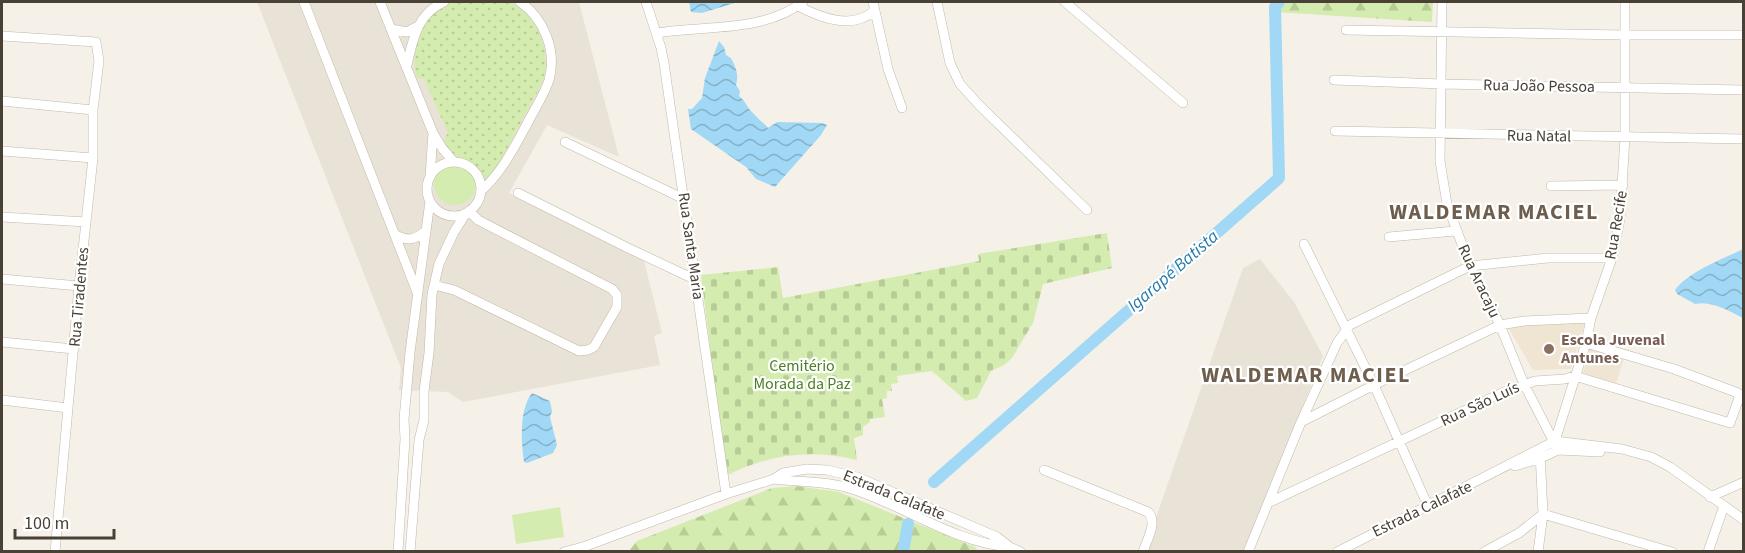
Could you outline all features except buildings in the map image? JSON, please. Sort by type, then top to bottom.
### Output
[{"type":"street","points":[[304,2],[418,294]]},
{"type":"street","points":[[380,2],[433,133],[454,162]]},
{"type":"street","points":[[407,65],[418,26],[433,5],[444,2]]},
{"type":"street","points":[[410,552],[419,440],[424,424],[434,285],[442,258],[467,212],[477,202],[481,191],[496,176],[511,154],[549,78],[551,61],[547,35],[535,16],[520,2]]},
{"type":"street","name":"Rua Santa Maria","points":[[646,2],[662,48],[726,494]]},
{"type":"street","points":[[937,2],[950,63],[960,84],[1087,210]]},
{"type":"street","points":[[1065,2],[1183,103]]},
{"type":"street","name":"Rua Aracaju","points":[[1442,2],[1442,181],[1455,231],[1470,266],[1500,325],[1524,384],[1550,436],[1557,445]]},
{"type":"street","name":"Rua Recife","points":[[1557,445],[1591,318],[1612,258],[1620,219],[1625,137],[1625,2]]},
{"type":"street","points":[[657,33],[759,21],[786,13],[800,4],[828,18],[848,21],[866,17],[874,6]]},
{"type":"street","points":[[874,6],[888,69],[902,108]]},
{"type":"street","points":[[391,29],[407,32],[418,26]]},
{"type":"street","points":[[1346,30],[1743,35]]},
{"type":"street","name":"Rua Tiradentes","points":[[2,36],[96,42],[99,61],[93,110],[93,158],[55,552]]},
{"type":"street","name":"Rua João Pessoa","points":[[1334,80],[1743,90]]},
{"type":"street","points":[[2,101],[93,110]]},
{"type":"street","name":"Rua Natal","points":[[1335,131],[1743,140]]},
{"type":"street","points":[[398,552],[409,363],[430,201],[428,191],[433,133]]},
{"type":"street","points":[[565,142],[684,199]]},
{"type":"street","points":[[2,151],[93,158]]},
{"type":"street","points":[[430,177],[440,166],[454,162],[463,164],[472,169],[478,177],[481,191]]},
{"type":"street","points":[[1551,186],[1623,184]]},
{"type":"street","points":[[518,194],[696,280]]},
{"type":"street","points":[[430,201],[443,213],[454,216],[467,212]]},
{"type":"street","points":[[434,285],[454,290],[579,351],[594,347],[617,307],[617,295],[612,289],[478,220],[467,212]]},
{"type":"street","points":[[2,217],[86,222]]},
{"type":"street","points":[[396,235],[405,240],[412,240],[426,231]]},
{"type":"street","points":[[1389,237],[1455,231]]},
{"type":"street","points":[[1304,244],[1374,385],[1428,506]]},
{"type":"street","points":[[1248,552],[1301,422],[1337,343],[1350,325],[1470,266],[1548,258],[1612,258]]},
{"type":"street","points":[[2,279],[79,286]]},
{"type":"street","points":[[1301,422],[1500,325],[1524,321],[1591,318]]},
{"type":"street","points":[[2,342],[74,349]]},
{"type":"street","name":"Rua São Luís","points":[[1268,503],[1524,384],[1535,381],[1575,376],[1730,423],[1740,395],[1674,369],[1586,343]]},
{"type":"street","points":[[409,363],[419,367],[428,363]]},
{"type":"street","points":[[2,400],[68,408]]},
{"type":"street","points":[[405,413],[417,410],[424,413]]},
{"type":"street","points":[[1557,445],[1630,451],[1651,457],[1670,467],[1743,520]]},
{"type":"street","name":"Estrada Calafate","points":[[1337,552],[1507,467],[1557,445]]},
{"type":"street","points":[[1538,552],[1543,514],[1540,454]]},
{"type":"street","name":"Estrada Calafate","points":[[564,552],[774,479],[790,471],[827,470],[857,477],[996,537],[1021,552]]},
{"type":"street","points":[[1044,470],[1148,512],[1153,521],[1143,552]]},
{"type":"street","name":"Estrada Calafate","points":[[774,479],[812,481],[848,488],[958,534],[993,546],[1010,547]]},
{"type":"street","points":[[1710,497],[1743,482]]},
{"type":"street","points":[[1708,552],[1724,506]]},
{"type":"street","points":[[1484,552],[1519,533],[1543,514]]},
{"type":"street","points":[[1543,514],[1672,552]]},
{"type":"shaded area","points":[[257,2],[579,2],[619,157],[547,125],[509,193],[644,261],[662,333],[654,336],[660,365],[463,402],[448,392],[399,390],[401,368]]},
{"type":"shaded area","points":[[1260,259],[1294,302],[1323,356],[1244,551],[1144,552],[1243,268]]},
{"type":"shaded area","name":"Escola Juvenal Antunes","points":[[1583,322],[1571,369],[1533,370],[1509,329],[1510,326]]},
{"type":"shaded area","points":[[1590,349],[1624,359],[1616,383],[1583,373]]},
{"type":"green space","points":[[449,2],[510,2],[523,10],[534,22],[545,52],[546,68],[542,83],[501,160],[484,183],[475,168],[451,154],[443,142],[448,133],[424,79],[416,77],[415,54],[420,34],[431,16]]},
{"type":"green space","points":[[1275,2],[1433,2],[1432,22],[1275,12]]},
{"type":"green space","points":[[455,163],[470,169],[476,184],[470,199],[455,205],[440,199],[434,184],[440,169]]},
{"type":"green space","name":"Cemitério Morada da Paz","points":[[1107,233],[1112,268],[1043,284],[1033,323],[1012,358],[991,371],[977,398],[966,401],[932,371],[897,376],[898,383],[891,384],[892,391],[887,391],[887,398],[882,399],[885,417],[870,419],[870,422],[863,427],[863,435],[854,438],[857,460],[807,454],[790,456],[758,463],[726,476],[701,275],[778,267],[783,298],[979,261],[978,254]]},
{"type":"green space","points":[[797,486],[839,492],[975,547],[978,551],[629,551],[637,541],[772,488]]},
{"type":"green space","points":[[560,507],[564,537],[516,544],[512,515]]},
{"type":"water","points":[[689,2],[738,2],[702,13],[691,12]]},
{"type":"water","points":[[719,41],[736,68],[736,85],[740,91],[739,96],[768,128],[777,122],[827,125],[821,135],[775,187],[756,179],[746,167],[691,129],[688,109],[692,109],[702,98],[705,78]]},
{"type":"water","points":[[1743,249],[1743,318],[1714,305],[1695,304],[1677,294],[1675,290],[1689,277]]},
{"type":"water","points":[[532,393],[550,401],[552,411],[550,417],[557,445],[553,453],[527,463],[524,462],[522,426],[525,408]]},
{"type":"waterway","name":"Igarapé Batista","points":[[934,482],[1279,178],[1275,7],[1279,2]]},
{"type":"waterway","name":"Igarapé Batista","points":[[903,552],[908,524]]},
{"type":"place","name":"Escola Juvenal Antunes","points":[[1549,349]]},
{"type":"district","name":"WALDEMAR MACIEL","points":[[1494,212]]},
{"type":"district","name":"WALDEMAR MACIEL","points":[[1306,375]]}]
